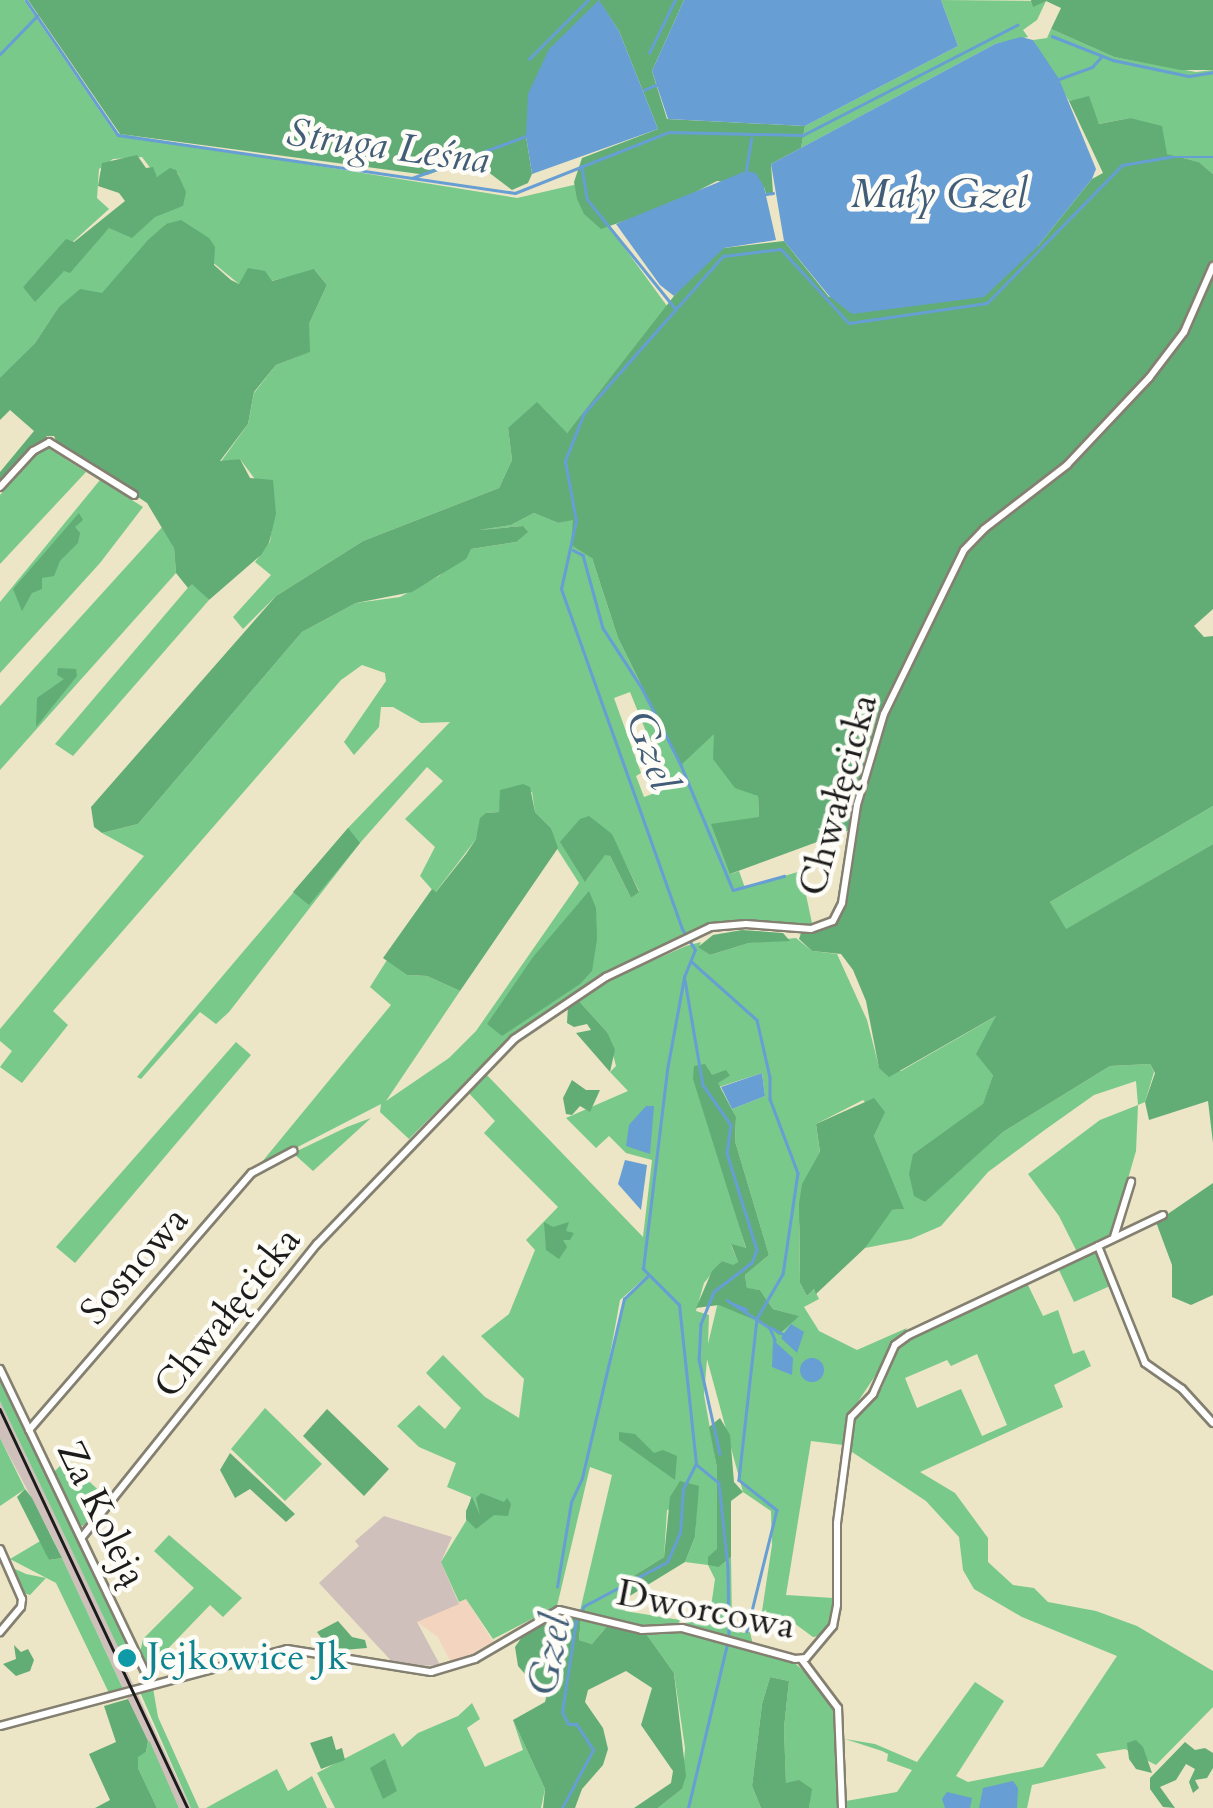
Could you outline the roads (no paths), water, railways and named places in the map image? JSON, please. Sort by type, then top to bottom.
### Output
[{"type":"street","name":"Chwałęcicka","points":[[82,1537],[308,1255],[483,1067],[532,1025],[592,985],[724,924],[818,928],[836,917],[857,805],[884,714],[964,550],[984,528],[1067,464],[1149,378],[1184,332],[1213,266]]},
{"type":"street","points":[[0,487],[33,451],[49,442],[134,496]]},
{"type":"street","name":"Sosnowa","points":[[29,1430],[252,1173],[294,1151]]},
{"type":"street","points":[[1114,1237],[1131,1182]]},
{"type":"street","name":"Dworcowa","points":[[0,1726],[288,1650],[431,1672],[476,1659],[559,1610],[642,1630],[682,1628],[802,1660],[824,1639],[837,1605],[837,1523],[852,1417],[873,1394],[896,1345],[909,1335],[1163,1214]]},
{"type":"street","points":[[1098,1246],[1145,1363],[1182,1389],[1213,1422]]},
{"type":"street","name":"Za Koleją","points":[[0,1368],[151,1684]]},
{"type":"street","points":[[0,1548],[22,1598],[21,1607],[0,1632]]},
{"type":"street","points":[[802,1660],[838,1708],[842,1808]]},
{"type":"water","points":[[599,0],[619,31],[658,129],[532,174],[526,136],[528,94],[549,49]]},
{"type":"water","name":"Mały Gzel","points":[[684,0],[941,0],[958,46],[805,126],[668,119],[652,71]]},
{"type":"water","name":"Mały Gzel","points":[[1021,37],[1033,40],[1059,79],[1096,169],[1092,179],[1038,246],[984,297],[852,314],[830,297],[784,241],[771,164],[995,44]]},
{"type":"water","name":"Mały Gzel","points":[[746,171],[756,173],[764,187],[776,240],[724,248],[674,296],[660,285],[616,224]]},
{"type":"water","points":[[762,1073],[765,1096],[732,1109],[721,1087]]},
{"type":"water","points":[[646,1106],[654,1106],[650,1154],[626,1146],[629,1125]]},
{"type":"water","points":[[625,1160],[647,1165],[641,1210],[618,1184]]},
{"type":"water","points":[[791,1324],[804,1332],[797,1353],[781,1338]]},
{"type":"water","points":[[773,1340],[793,1358],[792,1375],[772,1367]]},
{"type":"water","points":[[812,1358],[824,1370],[812,1382],[800,1370]]},
{"type":"water","points":[[1013,1781],[1018,1788],[1017,1808],[979,1808],[983,1788]]},
{"type":"water","points":[[947,1792],[972,1798],[970,1808],[945,1808],[942,1799]]},
{"type":"waterway","name":"Struga Leśna","points":[[26,0],[118,135],[515,193],[669,132],[803,135],[1017,25]]},
{"type":"waterway","points":[[529,59],[588,0]]},
{"type":"waterway","points":[[649,53],[675,0]]},
{"type":"waterway","points":[[0,54],[37,16]]},
{"type":"waterway","name":"Struga Leśna","points":[[1052,36],[1113,60],[1189,76],[1213,72]]},
{"type":"waterway","points":[[1059,79],[1092,67],[1101,57]]},
{"type":"waterway","points":[[644,90],[656,85]]},
{"type":"waterway","points":[[412,178],[526,136]]},
{"type":"waterway","points":[[746,171],[751,138]]},
{"type":"waterway","name":"Gzel","points":[[562,1808],[593,1750],[577,1725],[568,1724],[562,1712],[576,1620],[584,1606],[667,1562],[680,1533],[683,1489],[696,1464],[679,1305],[643,1269],[667,1070],[684,977],[695,950],[682,929],[561,589],[576,521],[565,461],[584,413],[723,256],[781,249],[849,323],[987,303],[1122,165],[1170,157],[1213,157]]},
{"type":"waterway","points":[[582,166],[587,199],[674,307]]},
{"type":"waterway","points":[[766,194],[773,193]]},
{"type":"waterway","points":[[573,550],[583,555],[603,628],[642,688],[681,765],[733,890],[784,876]]},
{"type":"waterway","points":[[692,962],[757,1020],[770,1077],[770,1099],[798,1173],[783,1274],[757,1319],[739,1480],[777,1510],[747,1631]]},
{"type":"waterway","points":[[685,980],[703,1085],[731,1125],[727,1153],[757,1250],[752,1263],[714,1292],[701,1324],[699,1359],[720,1454]]},
{"type":"waterway","points":[[557,1587],[571,1502],[582,1478],[624,1299],[647,1277]]},
{"type":"waterway","points":[[727,1300],[770,1328],[775,1340]]},
{"type":"waterway","points":[[733,1304],[746,1309]]},
{"type":"waterway","points":[[772,1328],[783,1334]]},
{"type":"waterway","points":[[697,1465],[719,1483],[728,1567],[729,1636]]},
{"type":"waterway","points":[[688,1808],[727,1644]]},
{"type":"railway","points":[[0,1409],[188,1808]]},
{"type":"place","name":"Jejkowice Jk","points":[[127,1658]]}]
